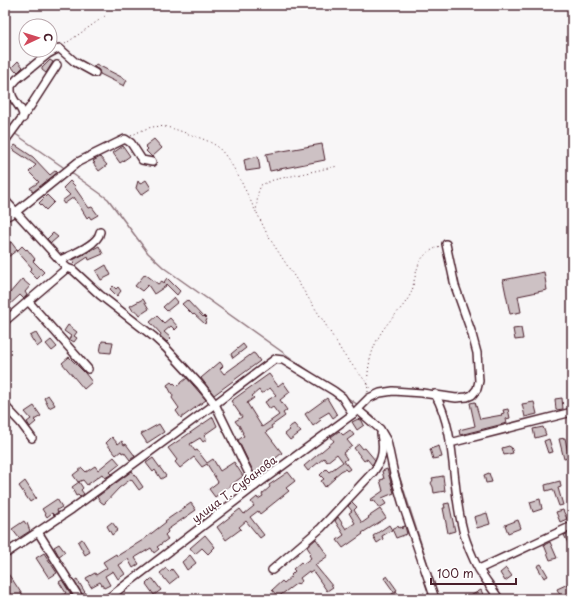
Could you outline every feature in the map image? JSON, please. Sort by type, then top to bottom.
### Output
[{"type":"street","points":[[23,118],[24,112],[12,97],[11,86],[17,78],[48,54],[59,48],[75,62],[95,73]]},
{"type":"street","points":[[5,141],[23,118],[57,65]]},
{"type":"street","points":[[5,217],[17,211],[78,162],[125,139],[131,143],[142,160],[152,162]]},
{"type":"street","points":[[5,200],[17,211],[67,268],[73,270],[158,341],[186,369],[215,404],[255,486]]},
{"type":"street","points":[[60,260],[95,242],[100,232]]},
{"type":"street","points":[[370,398],[393,392],[422,392],[456,398],[472,395],[477,389],[479,381],[475,342],[455,286],[446,244]]},
{"type":"street","points":[[5,321],[67,268]]},
{"type":"street","points":[[28,301],[88,369]]},
{"type":"street","points":[[5,554],[38,532],[275,359],[278,359],[284,360],[334,390],[346,403],[380,429],[387,441],[394,474],[404,508],[435,599]]},
{"type":"street","points":[[435,394],[444,414],[450,443],[461,525],[474,562],[499,599]]},
{"type":"street","name":"улица Т. Субанова","points":[[107,599],[357,410],[370,398]]},
{"type":"street","points":[[5,406],[32,438]]},
{"type":"street","points":[[450,443],[570,412]]},
{"type":"street","points":[[272,570],[321,528],[374,471],[381,461],[382,445],[380,429]]},
{"type":"street","points":[[479,569],[572,526]]},
{"type":"street","points":[[38,532],[80,599]]},
{"type":"path","points":[[59,48],[105,16]]},
{"type":"path","points":[[125,139],[146,128],[159,126],[176,130],[215,145],[229,160],[268,236],[344,355],[367,383],[370,398]]},
{"type":"path","points":[[256,212],[258,193],[261,185],[273,180],[338,166]]},
{"type":"path","points":[[370,398],[367,383],[370,359],[374,346],[385,327],[395,316],[411,293],[418,266],[423,257],[429,251],[446,244]]},
{"type":"path","points":[[570,412],[569,379],[571,373]]},
{"type":"path","points":[[413,599],[431,589]]},
{"type":"building","points":[[50,60],[53,62],[46,73],[42,70],[42,68]]},
{"type":"building","points":[[18,61],[23,67],[18,72],[12,67]]},
{"type":"building","points":[[96,64],[127,80],[124,86],[100,74],[99,70],[94,67]]},
{"type":"building","points":[[154,139],[162,148],[152,157],[146,151],[148,149],[145,146]]},
{"type":"building","points":[[322,144],[325,160],[270,171],[266,154]]},
{"type":"building","points":[[15,145],[33,157],[50,175],[56,170],[58,172],[33,192],[30,188],[39,182],[29,172],[36,165],[12,149]]},
{"type":"building","points":[[123,146],[130,156],[120,163],[113,153]]},
{"type":"building","points":[[258,156],[260,169],[246,171],[244,160]]},
{"type":"building","points":[[100,157],[107,165],[99,171],[93,161]]},
{"type":"building","points":[[146,180],[151,188],[141,195],[136,188],[138,181],[140,184]]},
{"type":"building","points":[[70,181],[76,187],[75,188],[89,208],[92,207],[98,215],[91,219],[89,216],[87,218],[74,197],[64,204],[62,201],[70,195],[63,188]]},
{"type":"building","points":[[47,195],[54,202],[46,210],[39,203]]},
{"type":"building","points":[[53,233],[58,237],[51,243],[47,239]]},
{"type":"building","points":[[11,242],[17,250],[8,257],[5,253],[5,247]]},
{"type":"building","points":[[22,246],[26,250],[27,249],[35,259],[33,261],[44,272],[37,279],[29,271],[32,268],[17,251]]},
{"type":"building","points":[[99,246],[103,254],[89,260],[88,257],[76,265],[73,260]]},
{"type":"building","points":[[106,265],[111,275],[101,280],[96,271]]},
{"type":"building","points":[[544,272],[547,290],[518,296],[521,312],[510,314],[503,280]]},
{"type":"building","points":[[145,274],[158,284],[162,281],[166,286],[154,294],[148,285],[142,291],[135,286]]},
{"type":"building","points":[[167,278],[180,291],[177,295],[164,282]]},
{"type":"building","points":[[22,279],[30,286],[25,292],[27,295],[24,299],[20,295],[5,309],[5,290],[9,294]]},
{"type":"building","points":[[113,286],[116,289],[118,287],[121,291],[117,296],[110,289]]},
{"type":"building","points":[[174,297],[178,302],[167,311],[163,307]]},
{"type":"building","points":[[143,299],[149,309],[140,315],[137,311],[133,311],[130,306]]},
{"type":"building","points":[[187,300],[203,317],[204,316],[207,319],[205,324],[182,304]]},
{"type":"building","points":[[157,316],[164,323],[170,318],[178,327],[175,330],[171,326],[164,332],[171,338],[167,342],[160,336],[161,334],[150,322]]},
{"type":"building","points":[[68,325],[77,332],[74,336],[77,338],[74,342],[69,339],[71,336],[64,331]]},
{"type":"building","points":[[521,328],[523,339],[515,340],[513,329]]},
{"type":"building","points":[[36,333],[42,343],[37,347],[30,336]]},
{"type":"building","points":[[51,340],[57,347],[52,351],[46,344]]},
{"type":"building","points":[[102,341],[113,342],[111,353],[100,352]]},
{"type":"building","points":[[243,344],[246,348],[233,358],[231,354]]},
{"type":"building","points":[[253,353],[260,361],[214,395],[201,378],[220,362],[223,366],[220,369],[224,374]]},
{"type":"building","points":[[69,357],[92,382],[84,389],[62,363]]},
{"type":"building","points":[[269,374],[278,386],[283,382],[290,392],[280,400],[287,410],[283,413],[285,416],[271,426],[272,428],[266,432],[282,453],[261,470],[254,473],[238,440],[244,436],[239,425],[235,421],[242,417],[231,401]],"holes":[[[270,388],[276,395],[265,402],[270,409],[273,407],[279,415],[262,427],[247,403],[254,398],[252,396],[259,390],[263,393]]]},
{"type":"building","points":[[187,378],[206,400],[181,418],[176,411],[179,408],[172,398],[173,396],[167,385],[171,382],[177,386]]},
{"type":"building","points":[[48,395],[55,405],[49,408],[44,398]]},
{"type":"building","points":[[327,398],[337,415],[333,418],[329,412],[319,418],[321,420],[313,426],[305,414]]},
{"type":"building","points":[[562,398],[563,409],[556,410],[555,399]]},
{"type":"building","points":[[475,402],[480,419],[502,415],[501,414],[504,413],[503,410],[508,409],[510,418],[506,419],[507,423],[460,435],[459,430],[475,426],[470,403]]},
{"type":"building","points":[[534,402],[537,414],[525,417],[522,404]]},
{"type":"building","points":[[34,406],[41,416],[34,420],[36,422],[30,427],[27,422],[31,419],[25,412]]},
{"type":"building","points":[[213,417],[217,426],[204,435],[207,439],[203,442],[200,438],[190,444],[195,451],[197,450],[207,463],[213,459],[220,471],[234,462],[243,476],[215,497],[209,489],[218,482],[207,464],[202,467],[194,457],[180,468],[175,462],[177,460],[168,448]]},
{"type":"building","points":[[361,419],[364,425],[357,430],[352,422]]},
{"type":"building","points":[[159,424],[164,432],[147,443],[141,434]]},
{"type":"building","points":[[294,424],[301,432],[290,440],[285,434],[290,430],[288,428]]},
{"type":"building","points":[[543,427],[546,435],[535,438],[533,429]]},
{"type":"building","points":[[350,430],[354,435],[347,440],[352,446],[343,453],[347,459],[344,461],[350,469],[347,471],[345,469],[341,471],[325,487],[321,481],[324,479],[320,475],[326,469],[329,472],[343,462],[337,454],[327,462],[324,458],[308,471],[304,466],[334,441],[331,437],[339,431],[343,435]]},
{"type":"building","points":[[112,437],[118,444],[122,441],[124,445],[126,444],[135,456],[130,460],[124,452],[122,453],[121,451],[116,455],[106,443]]},
{"type":"building","points":[[565,438],[569,458],[564,459],[559,439]]},
{"type":"building","points":[[549,439],[553,452],[548,453],[544,441]]},
{"type":"building","points":[[359,444],[363,449],[365,448],[375,460],[372,465],[367,459],[364,461],[354,448]]},
{"type":"building","points":[[439,446],[442,457],[433,459],[430,449]]},
{"type":"building","points":[[509,446],[511,447],[513,453],[504,455],[502,448]]},
{"type":"building","points":[[114,457],[120,464],[110,472],[112,474],[105,478],[102,474],[87,485],[83,480],[78,482],[73,475],[82,468],[86,472],[95,466],[98,470]]},
{"type":"building","points":[[153,458],[166,476],[161,479],[155,470],[153,472],[146,463]]},
{"type":"building","points":[[387,469],[394,493],[382,498],[386,504],[379,508],[374,500],[370,500],[383,491],[380,480],[384,479],[382,471]]},
{"type":"building","points":[[132,471],[143,487],[139,490],[131,479],[119,488],[104,504],[101,502],[97,497]]},
{"type":"building","points":[[288,472],[295,481],[286,488],[289,491],[260,514],[258,511],[250,517],[264,535],[260,538],[246,521],[239,527],[241,529],[226,540],[217,527],[240,509],[244,514],[254,506],[251,502],[257,497],[258,499],[263,496],[262,494],[270,487],[269,485]]},
{"type":"building","points":[[489,473],[492,482],[486,483],[484,475]]},
{"type":"building","points":[[443,476],[445,491],[434,493],[431,483],[433,480],[432,478]]},
{"type":"building","points":[[25,481],[36,498],[30,502],[19,486]]},
{"type":"building","points":[[560,481],[561,487],[558,488],[563,505],[559,506],[553,489],[546,491],[545,485]]},
{"type":"building","points":[[79,482],[83,488],[81,490],[84,494],[80,497],[78,495],[76,496],[72,487]]},
{"type":"building","points":[[57,499],[62,507],[57,510],[58,512],[54,515],[52,513],[47,517],[42,509]]},
{"type":"building","points":[[540,499],[542,509],[533,512],[530,502]]},
{"type":"building","points":[[352,502],[357,507],[354,510],[362,523],[380,509],[386,518],[362,533],[363,534],[343,548],[337,540],[344,535],[335,521],[338,517],[346,529],[355,523],[349,513],[352,511],[348,506]]},
{"type":"building","points":[[191,503],[196,510],[167,530],[168,532],[165,535],[168,539],[157,547],[159,549],[154,553],[151,548],[136,557],[135,558],[139,564],[133,568],[128,559],[119,565],[125,574],[118,579],[113,571],[105,576],[110,585],[104,588],[100,582],[91,587],[86,578],[95,573],[96,575],[107,568],[103,562],[116,554],[117,556],[143,540],[166,522],[165,521]]},
{"type":"building","points":[[449,503],[455,531],[448,533],[443,508],[445,508],[444,504]]},
{"type":"building","points":[[563,510],[567,519],[560,522],[556,512]]},
{"type":"building","points":[[487,513],[490,524],[477,528],[474,517]]},
{"type":"building","points":[[518,520],[521,528],[508,533],[505,525]]},
{"type":"building","points":[[24,521],[26,524],[27,523],[30,531],[19,538],[12,529]]},
{"type":"building","points":[[112,522],[118,530],[112,535],[107,526]]},
{"type":"building","points":[[389,525],[392,530],[382,536],[383,539],[377,543],[373,536]]},
{"type":"building","points":[[398,526],[402,529],[402,527],[405,526],[407,534],[396,538],[392,529]]},
{"type":"building","points":[[572,532],[572,551],[564,535]]},
{"type":"building","points":[[205,535],[215,547],[208,554],[202,548],[195,554],[190,548]]},
{"type":"building","points":[[82,539],[90,552],[85,555],[78,542]]},
{"type":"building","points":[[316,539],[328,556],[315,565],[333,587],[327,591],[313,571],[310,573],[309,571],[300,578],[302,581],[278,597],[272,590],[282,581],[284,583],[292,576],[291,575],[295,571],[293,569],[301,562],[303,564],[311,558],[309,555],[311,553],[307,547]]},
{"type":"building","points":[[550,542],[557,558],[550,560],[544,545]]},
{"type":"building","points":[[59,544],[65,552],[59,556],[54,547]]},
{"type":"building","points":[[44,553],[57,573],[49,578],[36,558]]},
{"type":"building","points":[[190,555],[196,563],[187,570],[182,562]]},
{"type":"building","points":[[541,564],[548,576],[544,578],[537,566]]},
{"type":"building","points":[[166,568],[169,572],[172,569],[178,577],[169,584],[160,573]]},
{"type":"building","points":[[506,568],[512,576],[505,581],[500,573]]},
{"type":"building","points":[[8,574],[25,599],[11,599],[8,594],[5,597],[5,576]]},
{"type":"building","points":[[387,576],[397,590],[394,592],[384,578]]},
{"type":"building","points":[[77,579],[89,599],[85,599],[74,581]]},
{"type":"building","points":[[153,579],[161,590],[154,595],[146,584]]},
{"type":"building","points":[[62,580],[74,599],[56,599],[66,593],[59,582]]},
{"type":"building","points":[[568,584],[572,593],[572,599],[562,599],[557,589]]},
{"type":"building","points":[[481,590],[485,599],[465,599]]},
{"type":"building","points":[[396,591],[402,599],[386,599]]},
{"type":"waterway","points":[[5,126],[10,130]]},
{"type":"waterway","points":[[14,133],[63,167]]},
{"type":"waterway","points":[[70,172],[108,199],[148,253],[164,268],[319,378]]},
{"type":"waterway","points":[[345,396],[358,405]]},
{"type":"waterway","points":[[363,409],[374,417],[379,424]]},
{"type":"waterway","points":[[396,466],[439,599]]}]
